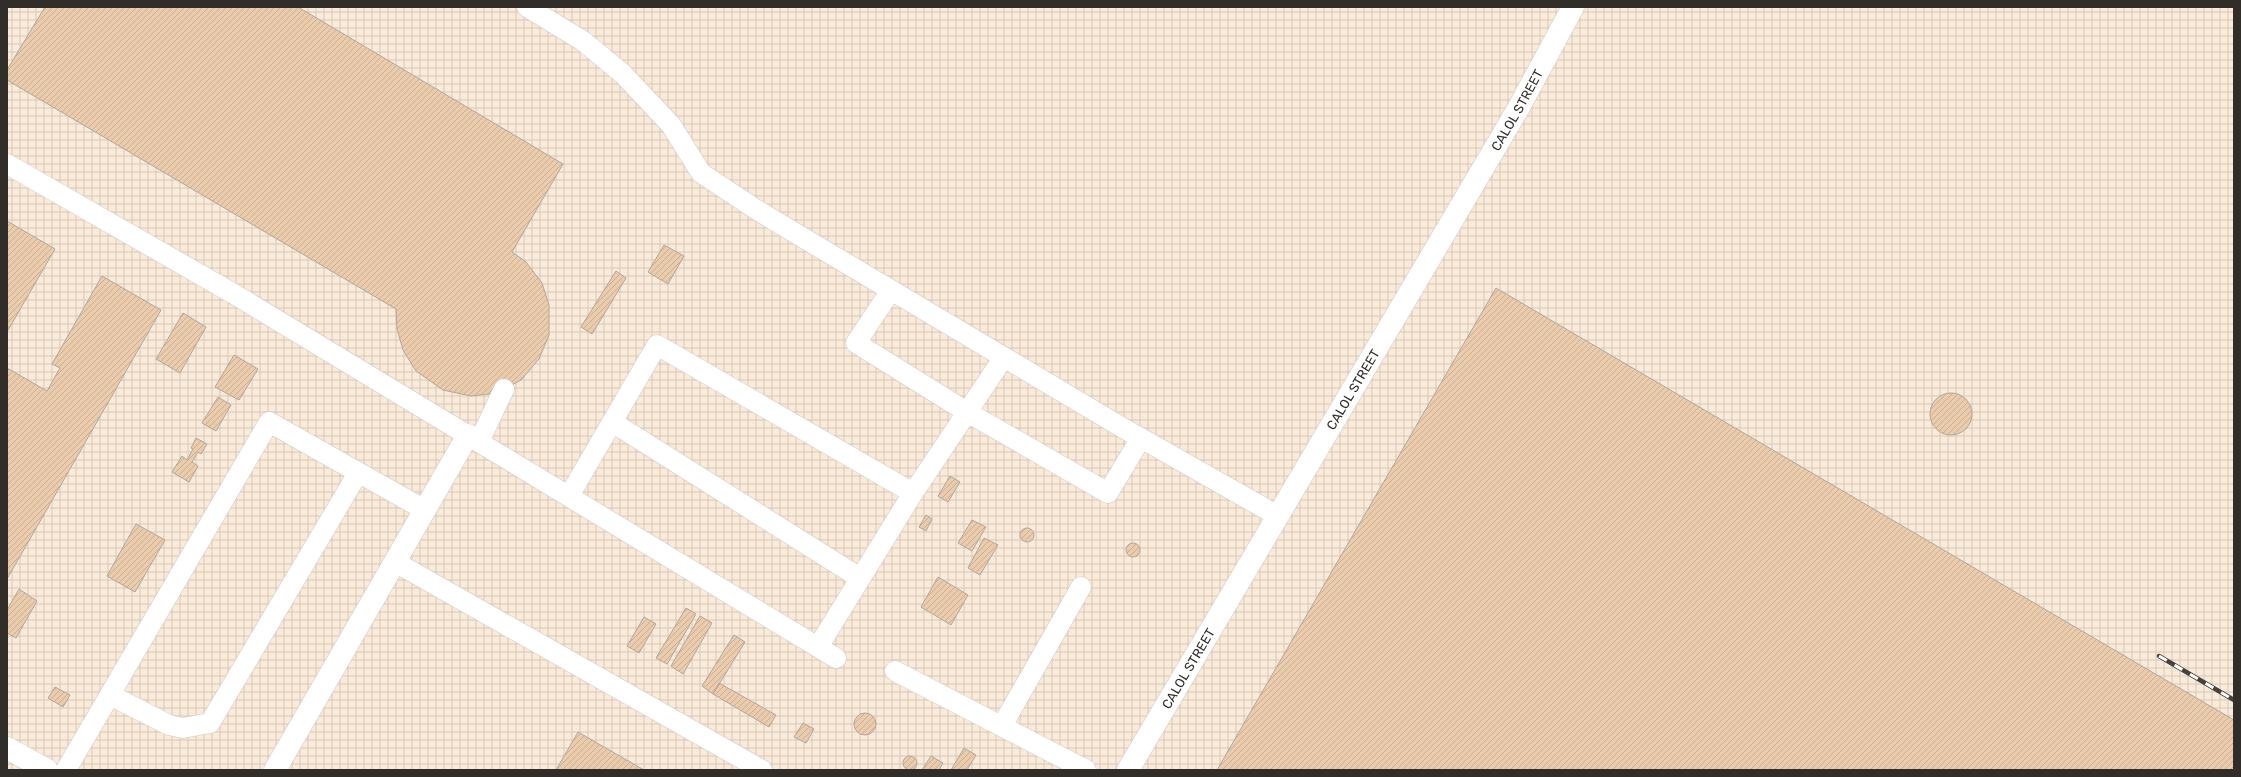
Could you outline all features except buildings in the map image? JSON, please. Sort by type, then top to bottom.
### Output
[{"type":"street","name":"CALOL STREET","points":[[1128,770],[1514,116],[1573,7]]},
{"type":"street","points":[[275,770],[425,510],[473,439]]},
{"type":"street","points":[[7,748],[47,770]]},
{"type":"lane","points":[[527,7],[583,41],[623,74],[671,125],[701,173],[757,210],[1004,357],[1141,438],[1278,516]]},
{"type":"lane","points":[[7,164],[234,294],[836,658]]},
{"type":"lane","points":[[892,290],[856,343],[967,412],[1108,493],[1141,438]]},
{"type":"lane","points":[[569,496],[657,345],[913,493]]},
{"type":"lane","points":[[818,647],[913,493],[1004,357]]},
{"type":"lane","points":[[473,439],[504,389]]},
{"type":"lane","points":[[66,770],[269,422],[425,510]]},
{"type":"lane","points":[[612,422],[860,578]]},
{"type":"lane","points":[[110,695],[169,725],[183,728],[210,723],[358,473]]},
{"type":"lane","points":[[395,562],[762,770]]},
{"type":"lane","points":[[1002,726],[1081,587]]},
{"type":"lane","points":[[895,671],[1086,770]]},
{"type":"shaded area","points":[[7,7],[2234,7],[2234,770],[7,770]]},
{"type":"railway","points":[[2159,656],[2234,700]]}]
